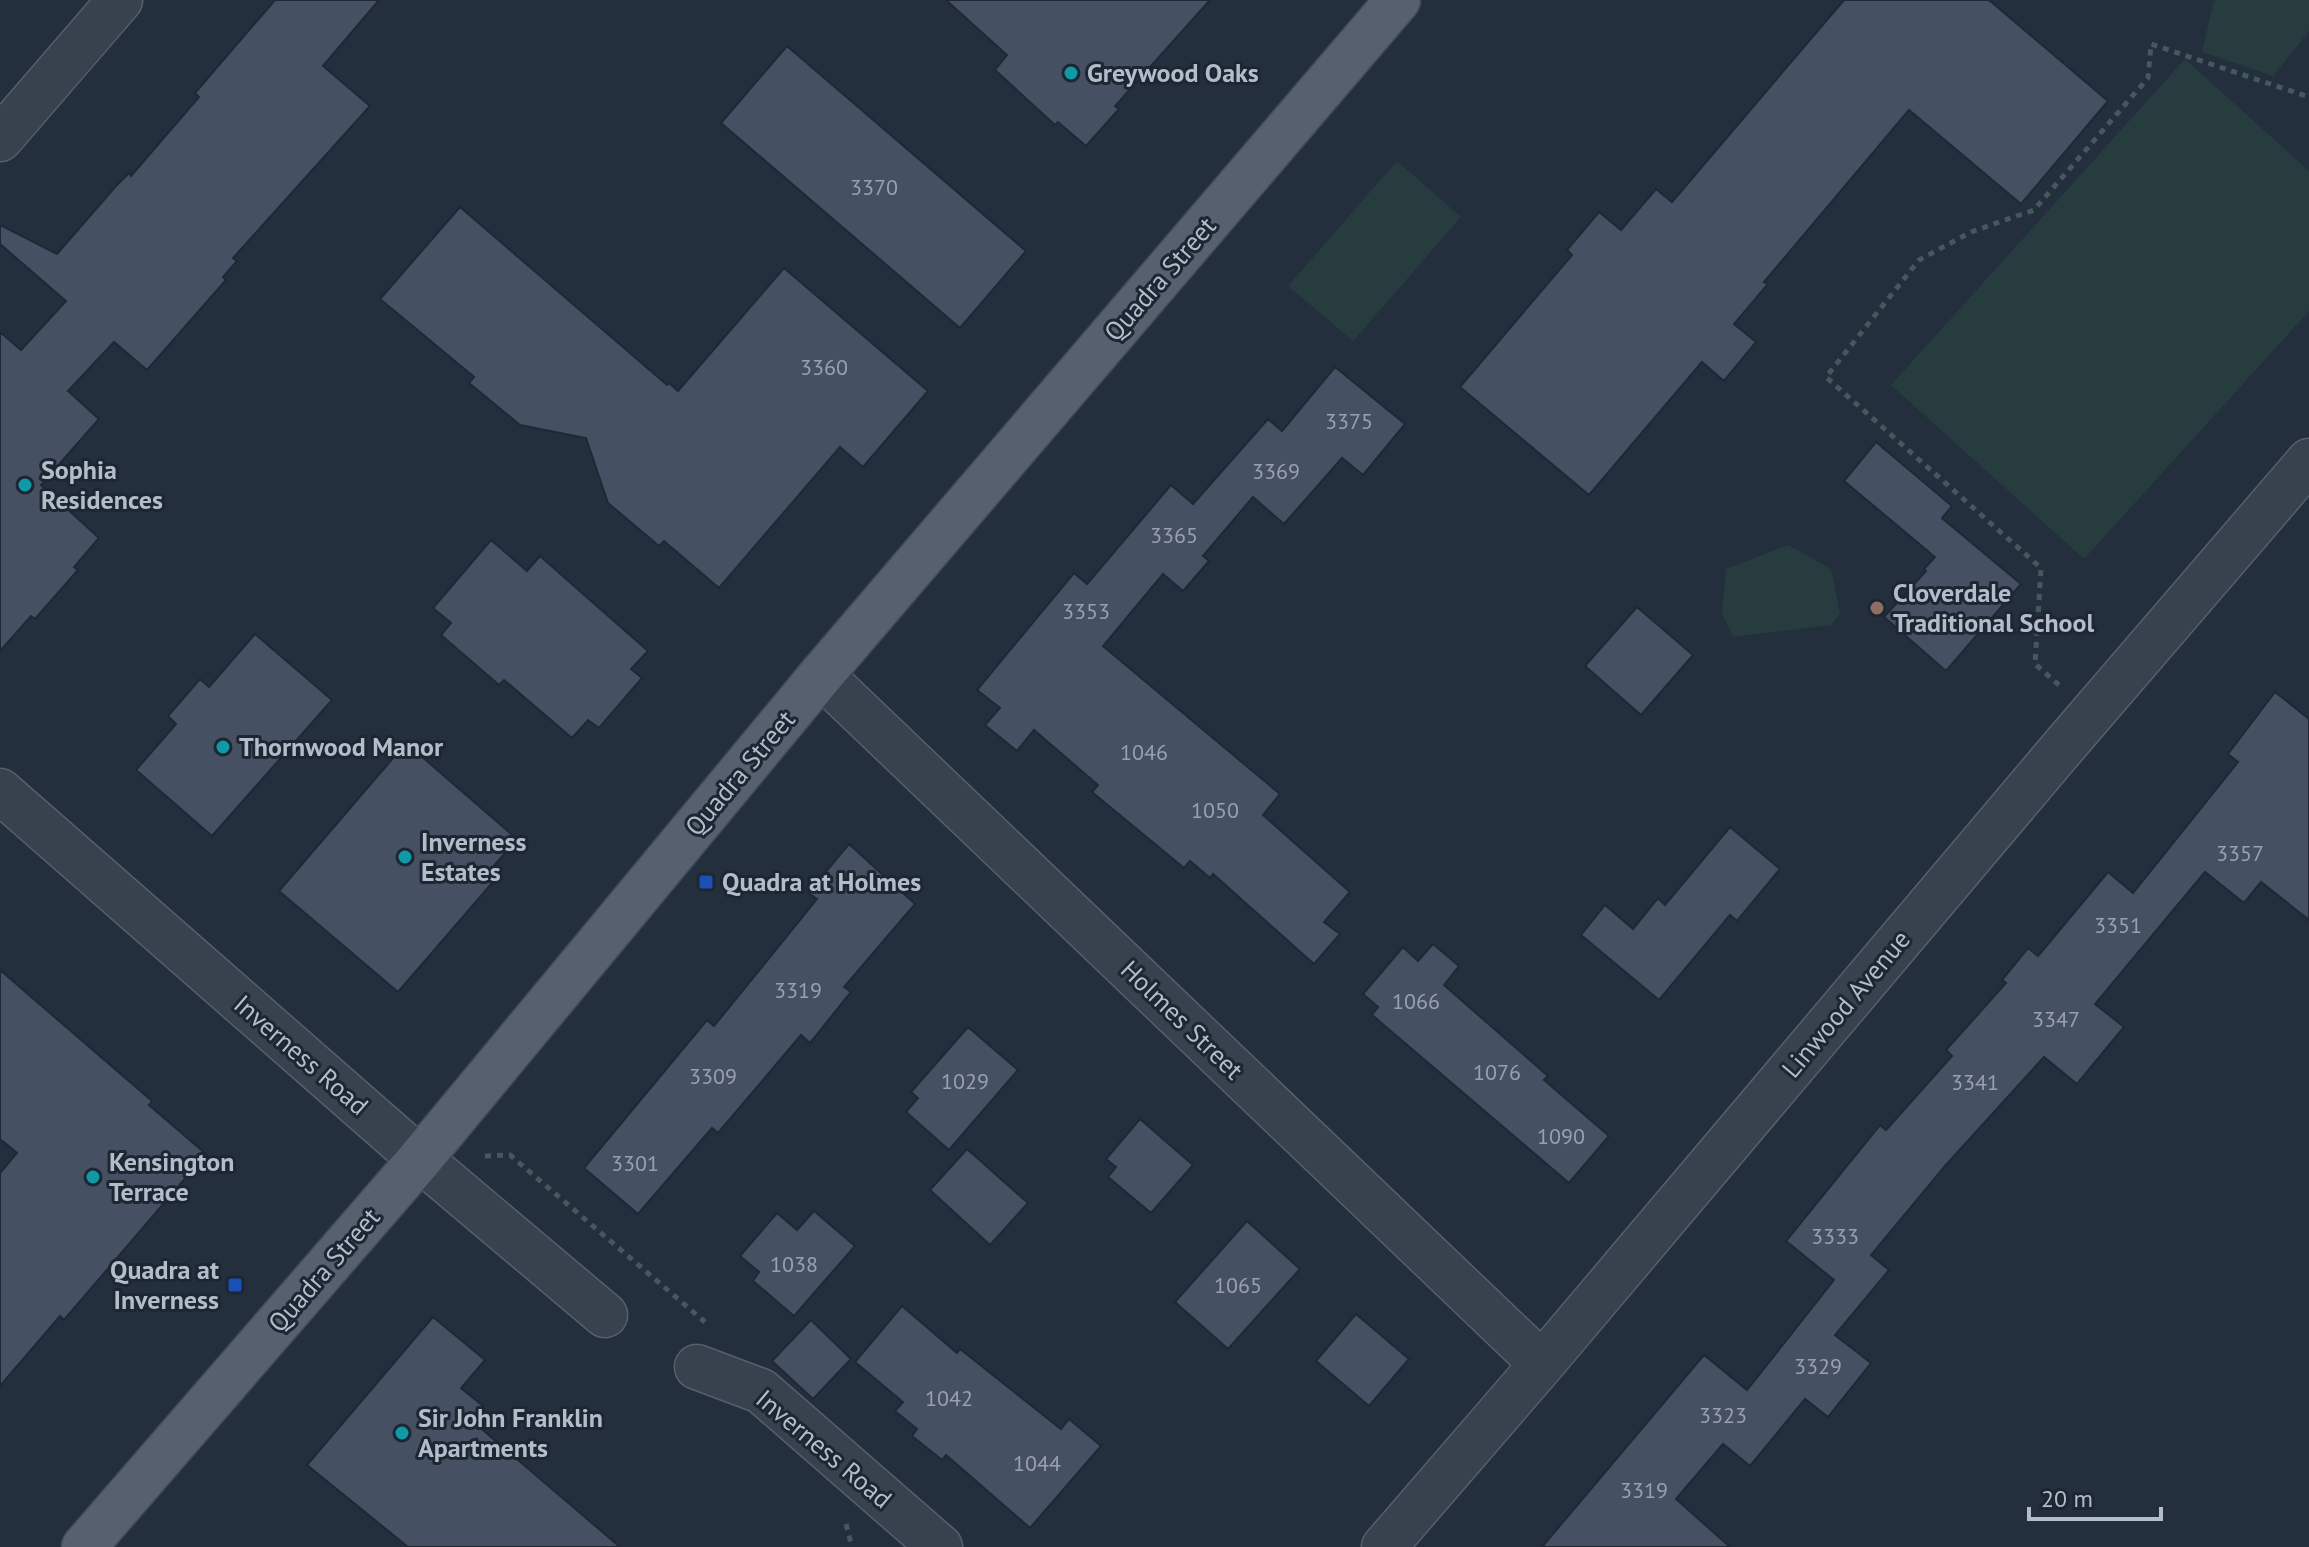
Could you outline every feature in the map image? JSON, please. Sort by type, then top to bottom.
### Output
[{"type":"main road","name":"Quadra Street","points":[[84,1547],[420,1159],[821,675],[1398,0]]},
{"type":"street","points":[[0,139],[120,0]]},
{"type":"street","name":"Linwood Avenue","points":[[1384,1547],[2309,461]]},
{"type":"street","name":"Holmes Street","points":[[821,675],[1542,1364]]},
{"type":"street","name":"Inverness Road","points":[[0,791],[420,1159],[605,1315]]},
{"type":"street","name":"Inverness Road","points":[[697,1367],[761,1391],[940,1547]]},
{"type":"path","points":[[2093,714],[2035,664],[2041,568],[1826,377],[1919,260],[1971,232],[2034,210],[2148,78],[2151,44],[2309,97]]},
{"type":"path","points":[[420,1159],[510,1155],[709,1326],[697,1367]]},
{"type":"green space","points":[[2216,0],[2309,0],[2309,31],[2273,76],[2202,52]]},
{"type":"green space","points":[[2185,59],[2309,171],[2309,311],[2084,559],[1891,385]]},
{"type":"green space","points":[[1397,161],[1461,217],[1353,341],[1288,286]]},
{"type":"green space","points":[[1788,545],[1831,569],[1840,613],[1831,625],[1733,637],[1722,613],[1726,569]]},
{"type":"building","points":[[275,0],[379,0],[323,66],[370,106],[233,258],[237,261],[223,277],[226,280],[147,370],[114,342],[68,391],[99,419],[41,485],[99,538],[74,567],[78,570],[35,619],[31,616],[0,651],[0,332],[21,350],[66,301],[0,244],[0,225],[57,254],[116,186],[129,173],[131,176],[199,97],[195,93]]},
{"type":"building","name":"Greywood Oaks","points":[[946,0],[1210,0],[1115,106],[1119,109],[1086,146],[1058,122],[1055,125],[995,70],[1007,55]]},
{"type":"building","points":[[1844,0],[1989,0],[2108,101],[2021,204],[1909,110],[1764,282],[1768,284],[1734,324],[1756,342],[1724,381],[1702,362],[1589,495],[1460,387],[1572,255],[1567,250],[1599,212],[1621,230],[1656,189],[1672,202]]},
{"type":"building","points":[[787,46],[1026,251],[960,328],[721,123]]},
{"type":"building","points":[[460,207],[667,385],[669,383],[678,391],[784,268],[928,391],[863,467],[840,447],[719,588],[664,541],[659,546],[608,503],[586,438],[520,425],[469,383],[474,377],[380,299]]},
{"type":"building","points":[[1335,367],[1405,424],[1363,475],[1342,458],[1284,524],[1253,497],[1203,556],[1209,561],[1183,591],[1163,574],[1103,646],[1280,794],[1263,815],[1350,892],[1324,922],[1340,934],[1314,964],[1213,874],[1210,878],[1190,861],[1184,868],[1092,792],[1098,785],[1034,730],[1017,751],[985,725],[1000,708],[977,690],[1074,573],[1087,584],[1171,485],[1193,504],[1268,419],[1282,431]]},
{"type":"building","points":[[1876,442],[1952,506],[1942,518],[2021,584],[1946,671],[1884,617],[1935,557],[1844,481]]},
{"type":"building","points":[[491,540],[527,571],[540,556],[648,651],[631,669],[642,678],[599,728],[588,720],[572,738],[504,680],[499,685],[441,635],[451,623],[433,608]]},
{"type":"building","points":[[1637,607],[1693,655],[1641,715],[1585,666]]},
{"type":"building","name":"Thornwood Manor","points":[[255,634],[332,700],[212,836],[136,770],[176,724],[168,716],[200,679],[209,687]]},
{"type":"building","points":[[2275,692],[2309,719],[2309,920],[2261,882],[2244,903],[2205,872],[2095,1004],[2124,1027],[2077,1084],[2044,1057],[1945,1166],[1871,1255],[1889,1270],[1835,1335],[1871,1363],[1828,1417],[1805,1399],[1750,1466],[1723,1444],[1676,1499],[1730,1547],[1542,1547],[1704,1355],[1747,1390],[1834,1280],[1786,1241],[1880,1125],[1886,1130],[1952,1056],[1946,1050],[2006,983],[2002,980],[2028,948],[2038,956],[2108,872],[2133,893],[2238,762],[2228,754]]},
{"type":"building","name":"Inverness Estates","points":[[406,743],[517,839],[486,875],[493,882],[398,992],[279,891]]},
{"type":"building","points":[[1730,827],[1780,869],[1737,921],[1730,915],[1659,1000],[1581,935],[1605,905],[1633,929],[1658,898],[1665,905]]},
{"type":"building","points":[[849,844],[915,904],[844,987],[851,992],[810,1043],[801,1035],[718,1133],[712,1128],[638,1214],[584,1168],[707,1020],[714,1026],[817,899],[808,893]]},
{"type":"building","points":[[1433,944],[1459,966],[1444,985],[1548,1076],[1544,1080],[1609,1136],[1569,1183],[1372,1015],[1378,1007],[1363,994],[1403,947],[1418,961]]},
{"type":"building","name":"Kensington Terrace","points":[[0,970],[152,1101],[149,1105],[206,1154],[64,1320],[60,1316],[0,1386],[0,1173],[17,1153],[0,1139]]},
{"type":"building","points":[[968,1027],[1018,1070],[949,1150],[906,1112],[918,1098],[911,1092]]},
{"type":"building","points":[[1140,1119],[1193,1165],[1151,1213],[1108,1177],[1116,1167],[1106,1159]]},
{"type":"building","points":[[967,1149],[1028,1203],[990,1245],[930,1190]]},
{"type":"building","points":[[814,1211],[855,1246],[794,1316],[753,1281],[759,1272],[740,1256],[777,1213],[797,1230]]},
{"type":"building","points":[[1247,1221],[1300,1269],[1228,1349],[1175,1302]]},
{"type":"building","points":[[902,1306],[957,1353],[960,1349],[1061,1429],[1069,1419],[1101,1446],[1030,1528],[946,1455],[942,1460],[912,1436],[917,1429],[895,1411],[903,1402],[855,1362]]},
{"type":"building","points":[[1356,1314],[1409,1359],[1369,1406],[1316,1361]]},
{"type":"building","name":"Sir John Franklin Apartments","points":[[433,1317],[485,1360],[461,1388],[483,1406],[471,1420],[620,1547],[408,1547],[307,1465]]},
{"type":"building","points":[[811,1320],[851,1359],[813,1399],[772,1361]]},
{"type":"place","name":"Greywood Oaks","points":[[1071,73]]},
{"type":"place","name":"Sophia Residences","points":[[25,485]]},
{"type":"place","name":"Cloverdale Traditional School","points":[[1877,608]]},
{"type":"place","name":"Thornwood Manor","points":[[223,747]]},
{"type":"place","name":"Inverness Estates","points":[[405,857]]},
{"type":"place","name":"Quadra at Holmes","points":[[706,882]]},
{"type":"place","name":"Kensington Terrace","points":[[93,1177]]},
{"type":"place","name":"Quadra at Inverness","points":[[235,1285]]},
{"type":"place","name":"Sir John Franklin Apartments","points":[[402,1433]]}]
